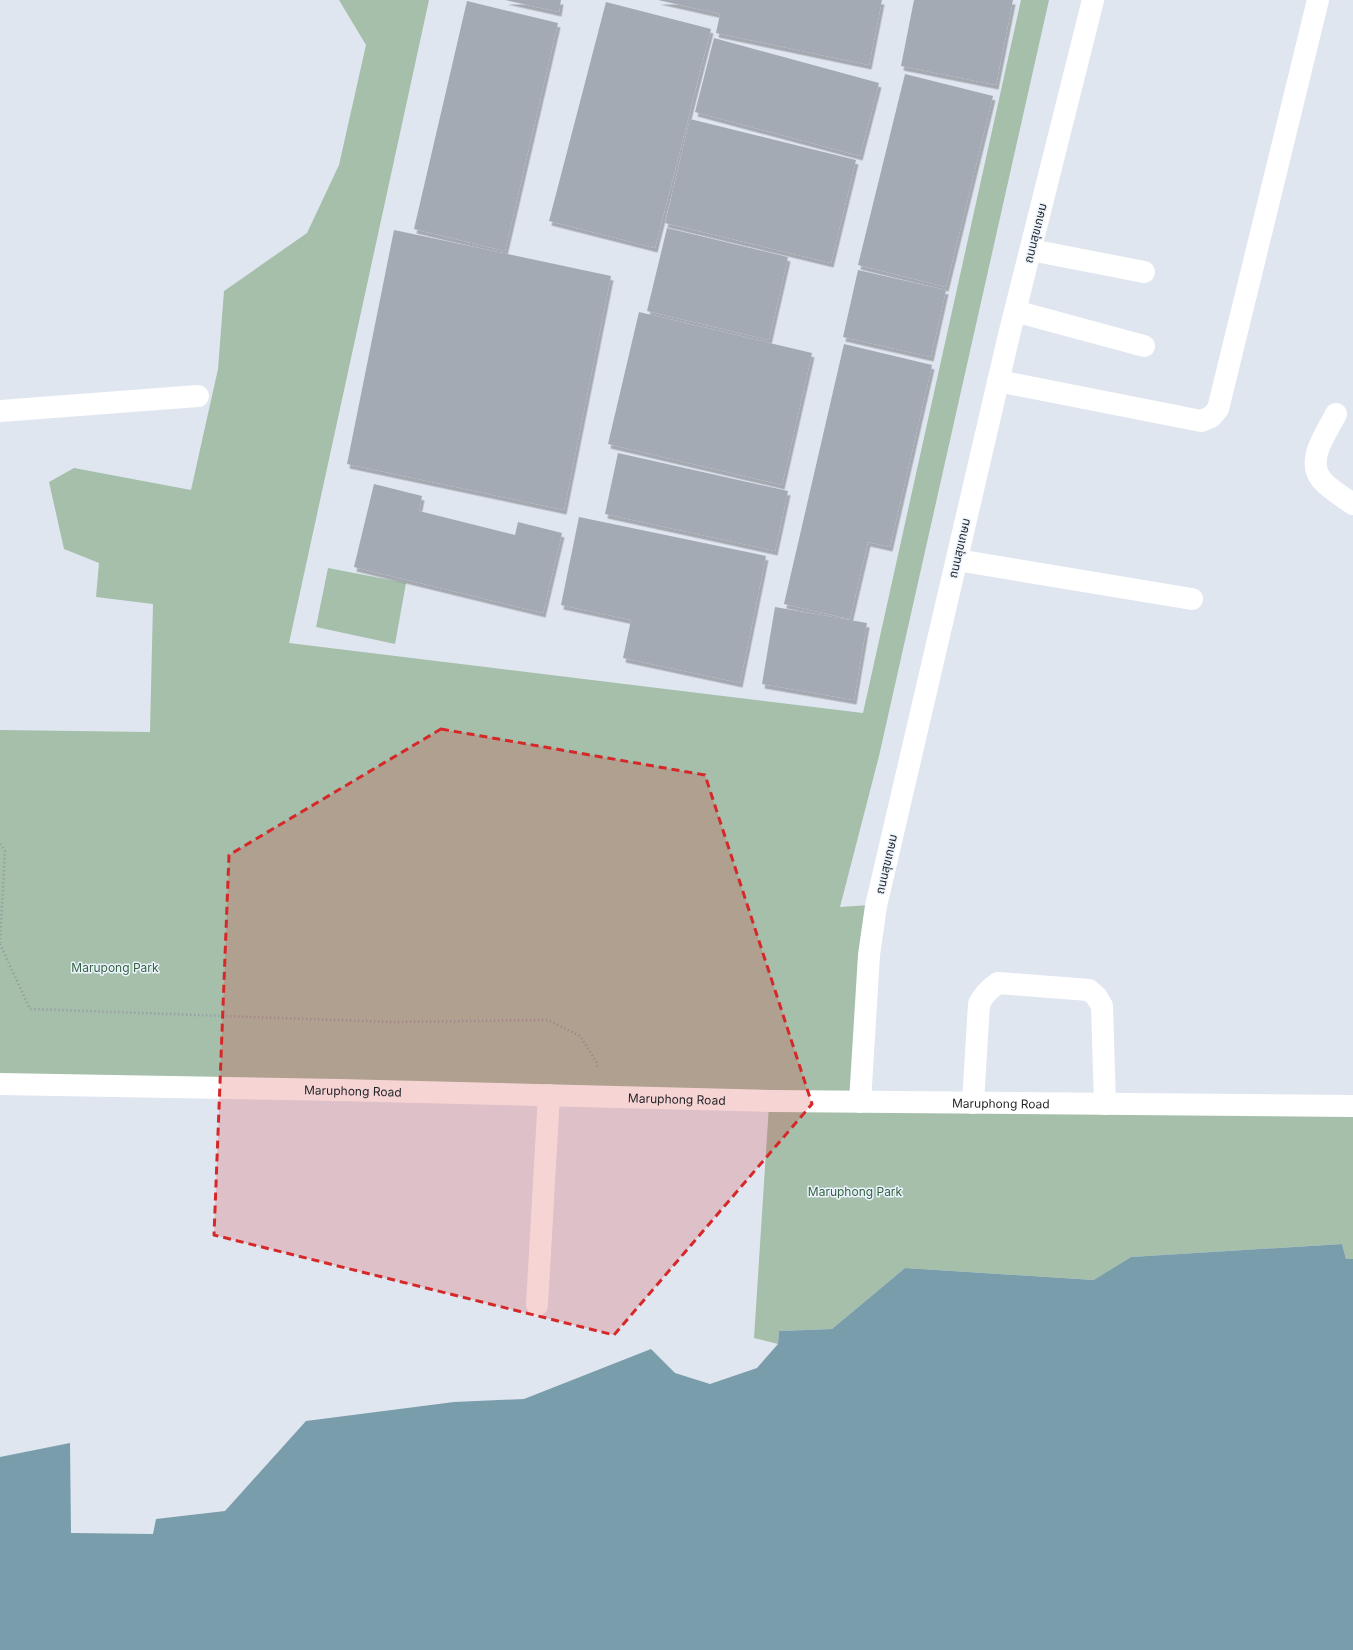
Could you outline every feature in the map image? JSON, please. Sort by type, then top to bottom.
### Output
[{"type":"street","name":"ถนนสุขเกษม","points":[[860,1102],[869,955],[876,906],[998,381],[1093,0]]},
{"type":"street","points":[[998,381],[1201,421],[1211,417],[1218,409],[1318,0]]},
{"type":"street","points":[[1030,250],[1144,272]]},
{"type":"street","points":[[1016,311],[1144,346]]},
{"type":"street","points":[[0,411],[198,396]]},
{"type":"street","points":[[1336,414],[1316,455],[1317,472],[1322,481],[1353,504]]},
{"type":"street","points":[[957,560],[1192,599]]},
{"type":"street","points":[[973,1103],[979,1004],[986,992],[998,983],[1089,990],[1096,996],[1102,1006],[1105,1104]]},
{"type":"street","name":"Maruphong Road","points":[[0,1084],[549,1095],[598,1098],[860,1102],[1353,1106]]},
{"type":"street","points":[[537,1305],[549,1095]]},
{"type":"path","points":[[0,844],[5,850],[0,944],[30,1009],[393,1022],[548,1020],[580,1036],[597,1063],[598,1098]]},
{"type":"highlighted area","points":[[441,729],[705,775],[812,1104],[614,1335],[214,1235],[229,855]]},
{"type":"green space","points":[[339,0],[429,0],[289,643],[863,713],[1021,0],[1049,0],[879,756],[840,907],[870,905],[859,1100],[1353,1106],[1353,1259],[1346,1259],[1342,1244],[1131,1257],[1095,1280],[905,1268],[832,1329],[779,1331],[778,1344],[754,1338],[769,1105],[0,1074],[0,730],[150,732],[153,604],[96,597],[99,563],[64,549],[49,482],[74,468],[191,490],[218,369],[224,291],[307,233],[339,165],[366,45]]},
{"type":"green space","points":[[328,568],[406,583],[395,644],[316,627]]},
{"type":"water","points":[[1342,1244],[1346,1259],[1353,1259],[1353,1650],[0,1650],[0,1457],[70,1443],[71,1533],[153,1534],[156,1519],[225,1511],[306,1421],[454,1402],[524,1399],[651,1349],[675,1373],[710,1384],[757,1368],[778,1344],[779,1331],[832,1329],[905,1268],[1094,1280],[1131,1257]]},
{"type":"building","points":[[505,0],[561,0],[559,12]]},
{"type":"building","points":[[658,0],[882,0],[869,65],[716,33],[720,14]]},
{"type":"building","points":[[914,0],[1013,0],[996,85],[901,66]]},
{"type":"building","points":[[467,1],[558,23],[505,251],[414,229]]},
{"type":"building","points":[[606,2],[711,29],[655,248],[549,221]]},
{"type":"building","points":[[714,38],[879,83],[860,156],[695,112]]},
{"type":"building","points":[[905,74],[993,96],[946,287],[858,265]]},
{"type":"building","points":[[690,119],[856,160],[831,263],[665,223]]},
{"type":"building","points":[[667,228],[788,257],[769,340],[647,311]]},
{"type":"building","points":[[394,230],[611,276],[564,510],[347,464]]},
{"type":"building","points":[[858,270],[946,290],[931,357],[843,337]]},
{"type":"building","points":[[639,312],[812,353],[782,485],[608,444]]},
{"type":"building","points":[[844,344],[932,365],[890,547],[868,542],[850,619],[784,604]]},
{"type":"building","points":[[618,453],[788,491],[775,551],[605,514]]},
{"type":"building","points":[[374,484],[422,496],[419,511],[515,535],[518,522],[562,533],[543,613],[354,567]]},
{"type":"building","points":[[579,517],[766,556],[740,683],[623,658],[631,620],[561,605]]},
{"type":"building","points":[[775,607],[867,623],[854,700],[762,684]]},
{"type":"park label","name":"Marupong Park","points":[[115,967]]},
{"type":"park label","name":"Maruphong Park","points":[[855,1191]]}]
